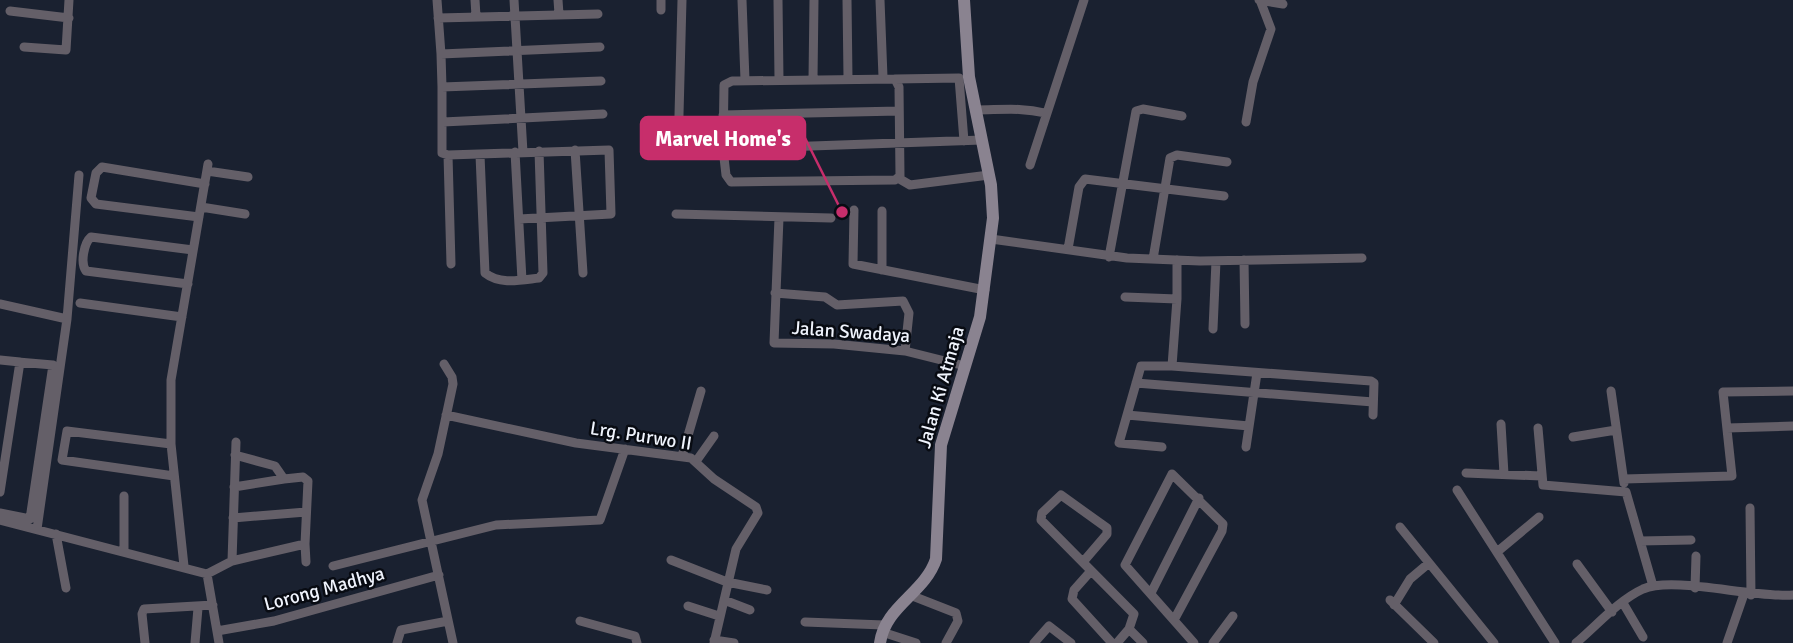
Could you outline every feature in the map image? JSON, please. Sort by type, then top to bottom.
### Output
[{"type":"street","points":[[24,47],[66,50],[69,0]]},
{"type":"street","points":[[437,0],[441,54],[442,153],[480,155],[609,149],[611,214],[519,219]]},
{"type":"street","points":[[475,0],[476,16]]},
{"type":"street","points":[[514,0],[521,118],[519,219],[522,280]]},
{"type":"street","points":[[558,0],[559,14]]},
{"type":"street","points":[[678,153],[682,0]]},
{"type":"street","points":[[742,0],[745,80]]},
{"type":"street","points":[[778,0],[779,79]]},
{"type":"street","points":[[813,79],[814,0]]},
{"type":"street","points":[[847,0],[848,78]]},
{"type":"street","points":[[880,0],[883,77]]},
{"type":"street","name":"Jalan Ki Atmaja","points":[[882,633],[930,572],[936,559],[942,445],[985,290],[992,199],[966,49],[964,0]]},
{"type":"street","points":[[1030,165],[1084,0]]},
{"type":"street","points":[[1259,0],[1283,4]]},
{"type":"street","points":[[1246,122],[1253,82],[1271,29],[1259,0]]},
{"type":"street","points":[[10,11],[69,18]]},
{"type":"street","points":[[438,18],[598,14]]},
{"type":"street","points":[[441,54],[600,47]]},
{"type":"street","points":[[964,141],[959,78],[883,77],[725,82],[723,149],[726,175],[731,182],[898,178],[910,185],[989,175]]},
{"type":"street","points":[[895,79],[899,87],[898,178]]},
{"type":"street","points":[[442,87],[601,81]]},
{"type":"street","points":[[975,110],[1009,110],[1019,107],[1045,113]]},
{"type":"street","points":[[1109,257],[1125,183],[1136,111],[1143,109],[1182,117]]},
{"type":"street","points":[[723,115],[899,111]]},
{"type":"street","points":[[443,122],[603,114]]},
{"type":"street","points":[[723,149],[899,145],[982,140]]},
{"type":"street","points":[[575,150],[583,273]]},
{"type":"street","points":[[480,155],[485,273],[496,280],[522,280],[539,278],[543,273],[539,151]]},
{"type":"street","points":[[448,155],[451,264]]},
{"type":"street","points":[[1153,259],[1170,161],[1174,156],[1227,162]]},
{"type":"street","points":[[199,217],[96,204],[92,198],[96,173],[103,167],[205,184]]},
{"type":"street","points":[[184,566],[171,444],[171,380],[207,168],[248,177]]},
{"type":"street","points":[[37,529],[67,319],[79,175]]},
{"type":"street","points":[[1068,249],[1082,180],[1091,178],[1224,196]]},
{"type":"street","points":[[201,207],[245,214]]},
{"type":"street","points":[[854,210],[853,264],[985,290]]},
{"type":"street","points":[[882,211],[882,270]]},
{"type":"street","points":[[676,214],[831,218]]},
{"type":"street","name":"Jalan Swadaya","points":[[779,218],[772,340],[776,344],[834,344],[905,351],[965,366]]},
{"type":"street","points":[[188,284],[86,271],[82,265],[86,242],[92,237],[193,250]]},
{"type":"street","points":[[991,239],[1109,257],[1216,261],[1362,258]]},
{"type":"street","points":[[1172,366],[1177,260]]},
{"type":"street","points":[[1244,260],[1245,324]]},
{"type":"street","points":[[1213,329],[1216,261]]},
{"type":"street","points":[[775,293],[825,297],[837,305],[902,301],[909,313],[905,351]]},
{"type":"street","points":[[1125,297],[1177,299]]},
{"type":"street","points":[[80,303],[182,317]]},
{"type":"street","points":[[0,304],[67,319]]},
{"type":"street","points":[[0,360],[53,365],[30,519],[0,513]]},
{"type":"street","points":[[0,492],[18,362]]},
{"type":"street","points":[[444,364],[452,377],[446,415],[438,454],[422,494],[429,542],[453,643]]},
{"type":"street","points":[[1162,447],[1119,443],[1140,366],[1371,381],[1374,383],[1373,415]]},
{"type":"street","points":[[1246,447],[1257,373]]},
{"type":"street","points":[[1136,383],[1373,402]]},
{"type":"street","points":[[682,456],[701,391]]},
{"type":"street","points":[[1611,391],[1626,492],[1653,586]]},
{"type":"street","points":[[1624,479],[1732,476],[1723,392],[1793,391]]},
{"type":"street","name":"Lrg. Purwo II","points":[[446,415],[531,435],[697,460],[708,474],[758,511],[736,549],[714,641]]},
{"type":"street","points":[[1127,415],[1250,426]]},
{"type":"street","points":[[1501,424],[1504,474]]},
{"type":"street","points":[[1727,428],[1793,426]]},
{"type":"street","points":[[1538,428],[1542,484],[1626,492]]},
{"type":"street","points":[[1573,437],[1616,430]]},
{"type":"street","points":[[171,444],[67,431],[62,460],[174,476]]},
{"type":"street","points":[[697,460],[714,436]]},
{"type":"street","points":[[232,561],[236,442]]},
{"type":"street","points":[[333,566],[515,522],[601,519],[625,449]]},
{"type":"street","points":[[235,455],[275,466],[284,479]]},
{"type":"street","points":[[1466,473],[1541,476]]},
{"type":"street","points":[[1174,620],[1222,531],[1221,519],[1175,475],[1168,477],[1125,563],[1126,568],[1194,643]]},
{"type":"street","points":[[234,486],[306,478],[306,562]]},
{"type":"street","points":[[1457,489],[1555,643]]},
{"type":"street","points":[[1083,562],[1108,530],[1062,494],[1042,513],[1041,520],[1134,614],[1129,629],[1114,643],[1072,599],[1074,590],[1090,572]]},
{"type":"street","points":[[124,496],[124,552]]},
{"type":"street","points":[[1150,593],[1199,498]]},
{"type":"street","points":[[1727,643],[1748,595],[1750,508]]},
{"type":"street","points":[[233,518],[306,512]]},
{"type":"street","points":[[1497,552],[1539,517]]},
{"type":"street","points":[[0,520],[207,574],[232,561],[305,544]]},
{"type":"street","points":[[1400,527],[1494,643]]},
{"type":"street","points":[[57,534],[66,588]]},
{"type":"street","points":[[1640,541],[1691,540]]},
{"type":"street","points":[[1695,587],[1696,555]]},
{"type":"street","points":[[671,559],[727,582],[768,590]]},
{"type":"street","points":[[1429,563],[1410,579],[1392,602],[1434,643]]},
{"type":"street","points":[[1577,564],[1612,612]]},
{"type":"street","points":[[207,574],[219,643]]},
{"type":"street","name":"Lorong Madhya","points":[[217,631],[274,621],[439,575]]},
{"type":"street","points":[[1576,643],[1623,603],[1653,586],[1695,587],[1748,595],[1793,595]]},
{"type":"street","points":[[910,595],[956,612],[958,621],[946,643]]},
{"type":"street","points":[[723,600],[750,610]]},
{"type":"street","points":[[1623,603],[1643,637]]},
{"type":"street","points":[[145,643],[142,614],[144,609],[198,608],[213,605]]},
{"type":"street","points":[[688,606],[719,616]]},
{"type":"street","points":[[195,643],[198,608]]},
{"type":"street","points":[[1213,643],[1233,617]]},
{"type":"street","points":[[397,643],[401,630],[448,621]]},
{"type":"street","points":[[580,621],[635,636],[637,643]]},
{"type":"street","points":[[805,622],[882,633],[916,643]]},
{"type":"street","points":[[1034,643],[1049,626],[1071,643]]},
{"type":"street","points":[[1129,629],[1143,643]]},
{"type":"street","points":[[714,641],[734,643]]},
{"type":"place","name":"Marvel Home's","points":[[842,212]]}]
